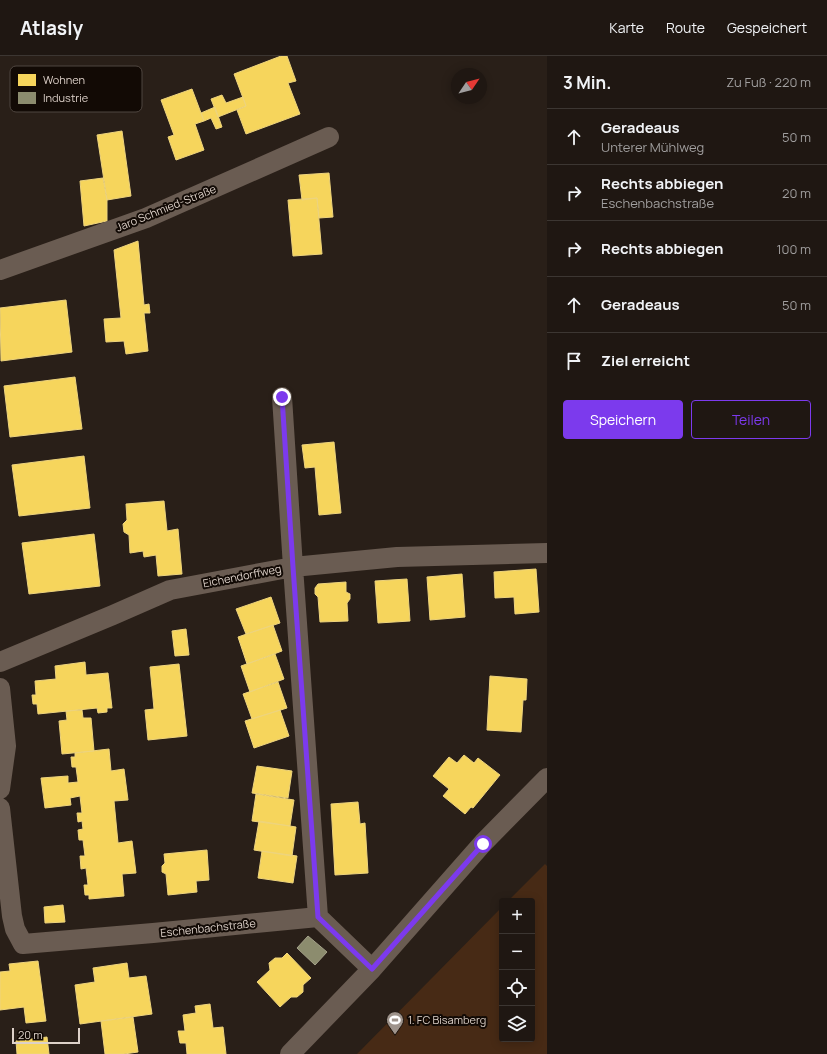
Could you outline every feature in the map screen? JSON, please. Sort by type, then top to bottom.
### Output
[{"type":"street","name":"Jaro Schmied-Straße","points":[[0,270],[146,218],[329,137]]},
{"type":"street","points":[[282,397],[318,917],[372,969]]},
{"type":"street","name":"Eichendorffweg","points":[[0,662],[113,616],[170,590],[293,567],[397,557],[547,553]]},
{"type":"street","points":[[0,688],[6,746],[0,789]]},
{"type":"street","points":[[290,1054],[372,969],[483,844],[547,778]]},
{"type":"street","name":"Eschenbachstraße","points":[[0,808],[12,916],[15,929],[23,944],[318,917]]},
{"type":"shaded area","points":[[545,864],[547,866],[547,1054],[357,1054],[499,910],[499,1042],[535,1042],[535,898],[511,898]]},
{"type":"building: Wohnen","points":[[281,56],[287,56],[296,81],[288,83],[300,114],[246,134],[237,110],[246,106],[234,74]]},
{"type":"building: Wohnen","points":[[192,89],[204,121],[195,124],[204,150],[176,160],[168,137],[174,135],[161,100]]},
{"type":"building: Wohnen","points":[[222,95],[226,103],[243,97],[246,106],[218,117],[211,99]]},
{"type":"building: Wohnen","points":[[215,107],[222,127],[216,129],[211,118],[204,121],[201,113]]},
{"type":"building: Wohnen","points":[[122,131],[131,196],[107,200],[97,135]]},
{"type":"building: Wohnen","points":[[329,173],[333,217],[319,218],[317,198],[302,200],[299,175]]},
{"type":"building: Wohnen","points":[[103,178],[107,200],[107,221],[84,226],[80,181]]},
{"type":"building: Wohnen","points":[[317,198],[322,254],[293,256],[288,200]]},
{"type":"building: Wohnen","points":[[138,241],[144,305],[149,304],[150,313],[144,313],[148,351],[126,354],[124,341],[106,342],[104,319],[121,318],[114,250]]},
{"type":"building: Wohnen","points":[[66,300],[72,352],[1,361],[0,308]]},
{"type":"building: Wohnen","points":[[75,377],[82,429],[10,437],[4,386]]},
{"type":"building: Wohnen","points":[[334,442],[341,513],[319,515],[315,467],[305,468],[302,445]]},
{"type":"building: Wohnen","points":[[84,456],[90,508],[19,516],[12,465]]},
{"type":"building: Wohnen","points":[[164,501],[167,531],[178,529],[182,574],[158,576],[156,555],[144,557],[143,551],[130,553],[129,535],[124,532],[123,524],[127,520],[126,504]]},
{"type":"building: Wohnen","points":[[94,534],[100,586],[29,594],[22,543]]},
{"type":"building: Wohnen","points":[[536,569],[539,612],[515,614],[514,597],[495,598],[494,572]]},
{"type":"building: Wohnen","points":[[462,574],[465,617],[430,620],[427,577]]},
{"type":"building: Wohnen","points":[[407,579],[410,621],[378,623],[375,581]]},
{"type":"building: Wohnen","points":[[346,582],[346,592],[350,594],[350,599],[347,603],[348,621],[320,622],[318,597],[315,594],[315,588],[318,584]]},
{"type":"building: Wohnen","points":[[271,597],[280,623],[246,634],[236,609]]},
{"type":"building: Wohnen","points":[[273,625],[282,651],[247,664],[238,637]]},
{"type":"building: Wohnen","points":[[186,629],[189,655],[175,656],[172,631]]},
{"type":"building: Wohnen","points":[[275,654],[284,679],[250,692],[241,666]]},
{"type":"building: Wohnen","points":[[85,662],[86,675],[108,673],[112,708],[107,708],[107,712],[98,713],[97,708],[38,714],[37,704],[33,704],[32,695],[36,695],[35,681],[56,679],[55,666]]},
{"type":"building: Wohnen","points":[[179,664],[187,736],[148,740],[145,710],[154,709],[150,667]]},
{"type":"building: Wohnen","points":[[490,676],[527,679],[526,700],[523,700],[521,732],[487,730]]},
{"type":"building: Wohnen","points":[[278,682],[287,708],[252,719],[243,694]]},
{"type":"building: Wohnen","points":[[82,710],[83,718],[91,718],[94,751],[62,754],[59,721],[67,720],[66,711]]},
{"type":"building: Wohnen","points":[[280,710],[289,736],[254,748],[245,721]]},
{"type":"building: Wohnen","points":[[109,749],[111,771],[124,769],[128,800],[114,801],[118,843],[132,841],[136,873],[122,874],[124,896],[89,899],[89,895],[85,895],[84,885],[88,885],[86,868],[81,869],[80,856],[85,856],[83,840],[79,840],[78,830],[83,829],[82,821],[78,822],[77,813],[82,813],[80,796],[70,798],[71,805],[45,808],[41,778],[68,776],[68,783],[78,782],[76,767],[72,767],[71,757],[75,757],[75,753]]},
{"type":"building: Wohnen","points":[[464,755],[474,763],[478,758],[500,775],[473,808],[471,807],[465,814],[443,796],[449,789],[433,776],[449,757],[457,763]]},
{"type":"building: Wohnen","points":[[257,766],[292,771],[288,798],[252,793]]},
{"type":"building: Wohnen","points":[[256,794],[294,800],[290,826],[252,821]]},
{"type":"building: Wohnen","points":[[358,802],[360,824],[365,823],[368,873],[335,875],[331,804]]},
{"type":"building: Wohnen","points":[[259,821],[296,827],[292,856],[254,850]]},
{"type":"building: Wohnen","points":[[207,850],[209,880],[196,881],[197,892],[168,895],[166,874],[162,872],[162,866],[165,863],[164,854]]},
{"type":"building: Wohnen","points":[[262,851],[297,856],[293,883],[258,878]]},
{"type":"building: Wohnen","points":[[63,905],[65,922],[45,923],[44,907]]},
{"type":"building: Wohnen","points":[[287,953],[311,978],[303,985],[303,992],[297,997],[291,997],[280,1007],[257,982],[270,970],[269,963],[275,958],[282,958]]},
{"type":"building: Wohnen","points":[[38,961],[46,1021],[26,1023],[24,1007],[0,1010],[0,972],[10,971],[9,964]]},
{"type":"building: Wohnen","points":[[127,963],[129,978],[146,976],[152,1014],[80,1024],[75,985],[95,982],[93,968]]},
{"type":"building: Wohnen","points":[[210,1004],[213,1028],[223,1027],[226,1054],[187,1054],[186,1043],[180,1043],[178,1031],[185,1031],[183,1015],[196,1013],[195,1006]]},
{"type":"building: Wohnen","points":[[133,1017],[138,1052],[105,1054],[101,1021]]},
{"type":"building: Wohnen","points":[[47,1037],[49,1054],[17,1054],[16,1041]]},
{"type":"building: Industrie","points":[[308,936],[327,952],[315,965],[297,948]]},
{"type":"place","name":"1. FC Bisamberg","points":[[395,1035]]},
{"type":"route","points":[[282,397],[318,917],[372,969],[483,844]]}]
